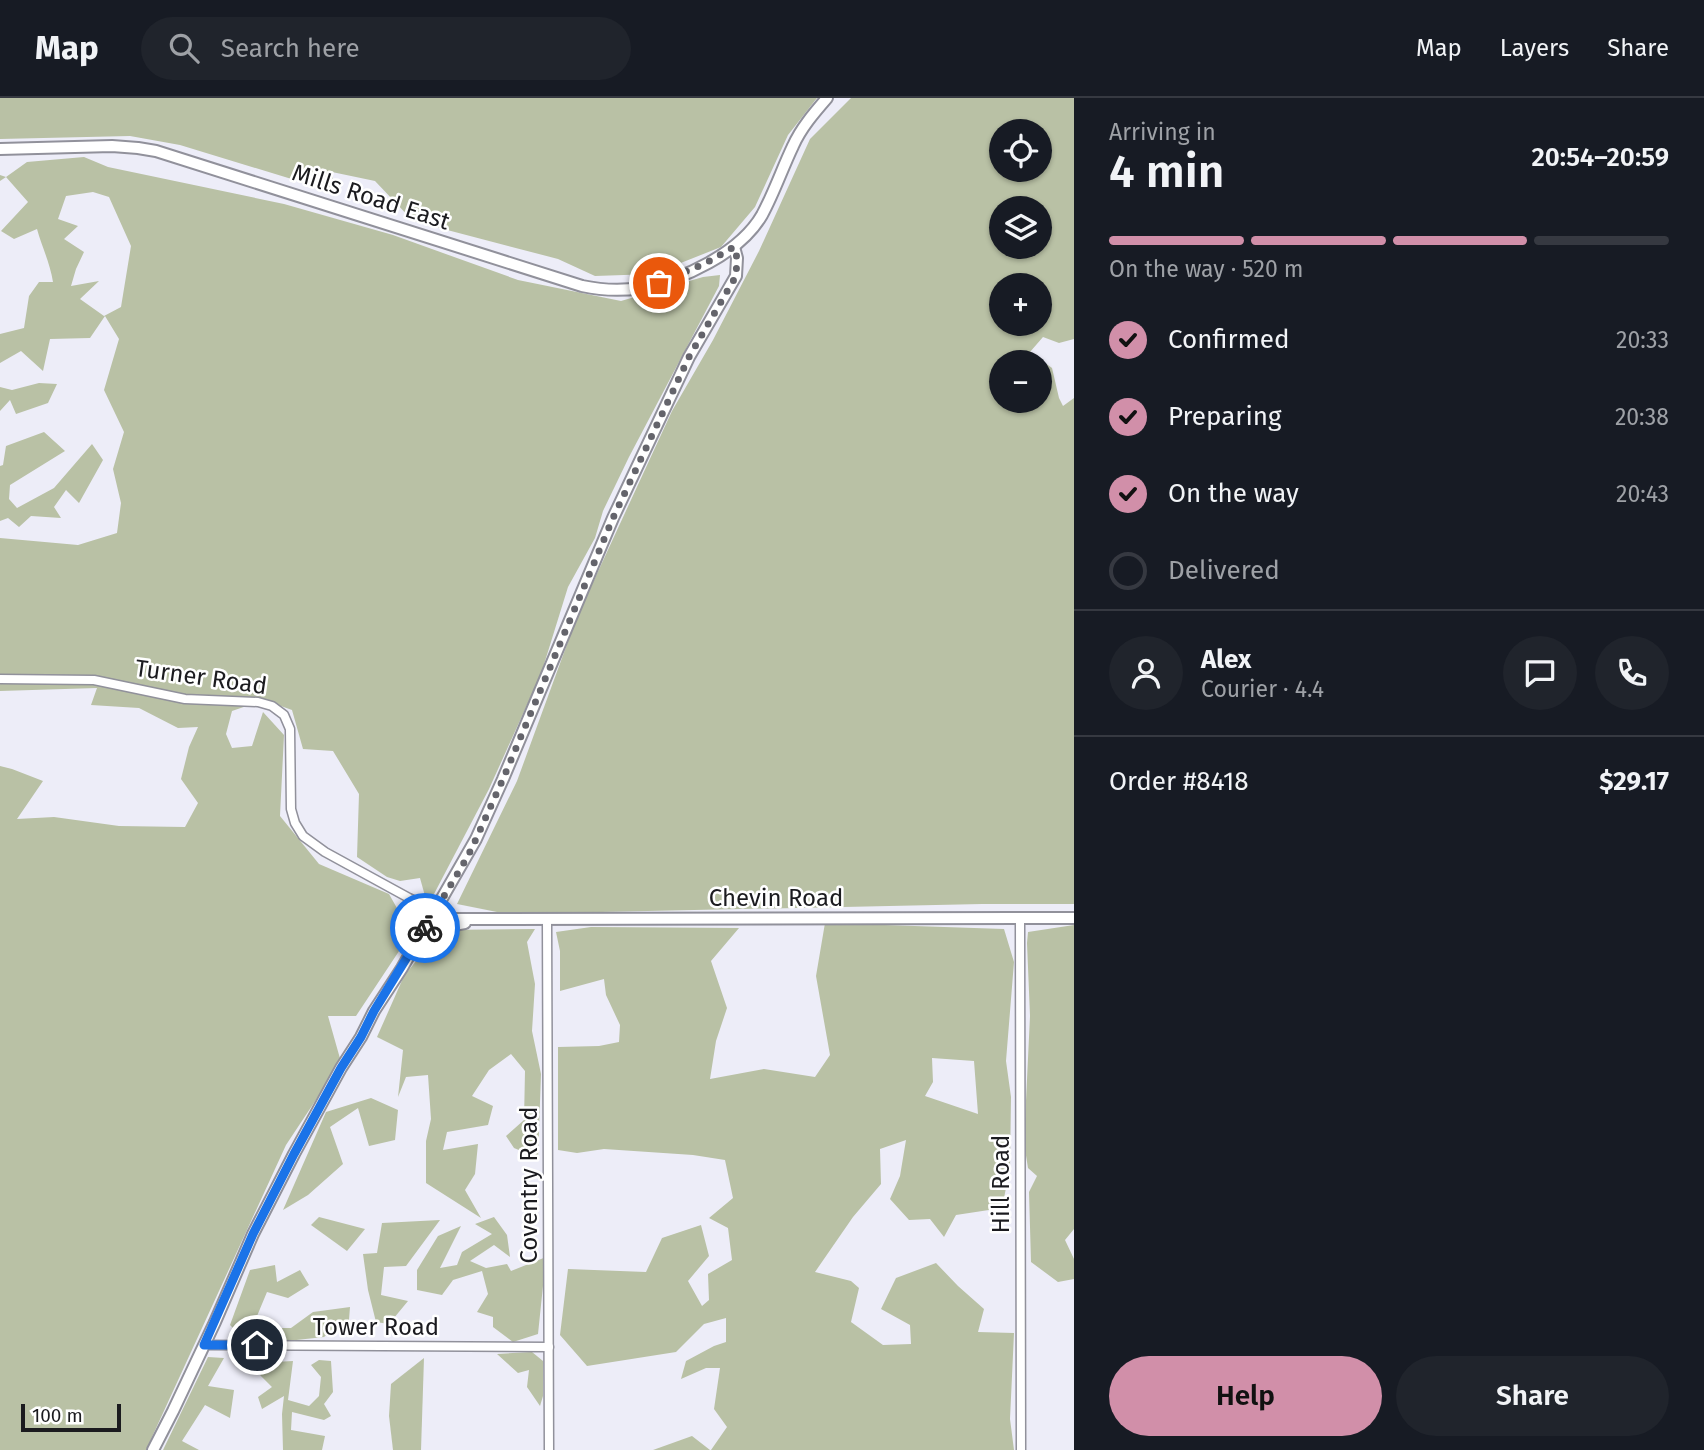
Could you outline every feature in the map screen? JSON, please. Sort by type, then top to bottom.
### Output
[{"type":"main road","name":"Mills Road East","points":[[0,149],[112,146],[156,151],[558,279],[599,289],[626,289],[653,285],[682,274],[721,255],[745,238],[759,219],[793,146],[810,118],[827,98]]},
{"type":"main road","points":[[153,1450],[204,1345],[253,1234],[294,1154],[341,1068],[476,839],[613,518],[689,357],[736,276],[737,258],[734,247]]},
{"type":"main road","points":[[721,255],[730,270],[731,285]]},
{"type":"main road","name":"Chevin Road","points":[[435,911],[450,919],[1074,918]]},
{"type":"main road","name":"Chevin Road","points":[[428,922],[443,927],[477,919]]},
{"type":"street","name":"Turner Road","points":[[0,680],[94,680],[185,699],[258,702],[269,705],[284,715],[290,729],[291,808],[295,823],[303,836],[325,852],[435,911]]},
{"type":"street","name":"Hill Road","points":[[1020,919],[1021,1450]]},
{"type":"street","name":"Coventry Road","points":[[547,920],[548,1450]]},
{"type":"street","name":"Tower Road","points":[[204,1345],[548,1347]]},
{"type":"green space","points":[[0,98],[817,98],[788,135],[755,207],[721,247],[653,274],[595,276],[558,259],[413,221],[375,181],[332,172],[334,192],[180,145],[130,136],[0,139]]},
{"type":"green space","points":[[851,98],[1074,98],[1074,339],[1059,343],[1043,337],[1032,350],[989,350],[989,413],[1052,413],[1052,368],[1063,406],[1074,398],[1074,904],[507,914],[457,904],[517,781],[577,617],[672,411],[713,340],[759,251],[810,139]]},
{"type":"green space","points":[[84,157],[108,167],[284,204],[393,235],[518,280],[621,301],[703,277],[720,275],[719,286],[603,511],[595,538],[568,587],[541,674],[489,789],[434,894],[425,896],[420,878],[400,881],[387,877],[357,857],[359,794],[333,751],[303,749],[292,710],[264,700],[232,711],[226,734],[232,748],[252,746],[263,712],[284,735],[280,816],[319,864],[389,894],[411,933],[356,1016],[328,1016],[341,1062],[286,1145],[146,1450],[0,1450],[0,766],[43,781],[17,819],[54,817],[119,826],[185,827],[198,803],[181,779],[189,747],[198,727],[178,728],[139,708],[91,705],[97,688],[0,691],[0,538],[78,545],[117,533],[121,503],[113,469],[124,432],[104,390],[119,339],[105,316],[90,338],[50,339],[43,371],[21,351],[0,363],[0,334],[24,328],[29,296],[39,282],[53,282],[37,229],[14,239],[1,231],[28,202],[6,177],[27,162]],"holes":[[[93,192],[109,197],[131,246],[121,307],[104,316],[80,299],[99,281],[71,286],[84,252],[64,239],[78,226],[58,219],[66,196]]]},
{"type":"green space","points":[[39,383],[57,384],[48,403],[16,414],[10,400],[0,411],[0,387],[12,390]]},
{"type":"green space","points":[[44,432],[65,451],[10,485],[9,499],[17,508],[54,488],[92,444],[103,460],[79,503],[66,490],[54,507],[61,518],[31,516],[19,527],[8,518],[0,521],[0,466],[3,465],[6,446]]},
{"type":"green space","points":[[825,923],[1004,929],[1014,962],[1006,1061],[1011,1097],[1010,1168],[1002,1208],[956,1215],[944,1237],[930,1219],[909,1220],[890,1199],[900,1176],[906,1140],[880,1149],[881,1184],[853,1217],[815,1272],[851,1281],[859,1288],[851,1322],[883,1345],[911,1344],[910,1325],[881,1309],[896,1278],[936,1263],[984,1309],[978,1332],[1014,1333],[1010,1419],[1014,1450],[711,1450],[727,1427],[714,1409],[720,1368],[706,1368],[681,1379],[686,1361],[726,1342],[726,1318],[704,1324],[676,1352],[587,1366],[560,1335],[568,1269],[646,1272],[662,1238],[701,1225],[709,1256],[688,1281],[702,1306],[709,1300],[708,1274],[732,1260],[728,1228],[709,1218],[733,1198],[725,1160],[604,1149],[577,1153],[558,1150],[558,1047],[599,1046],[619,1042],[620,1025],[606,995],[604,979],[560,991],[560,951],[556,932],[591,927],[739,928],[711,961],[727,1008],[716,1041],[710,1079],[764,1069],[815,1077],[830,1055],[816,976]],"holes":[[[932,1058],[974,1061],[978,1114],[925,1096],[933,1082]]]},
{"type":"green space","points":[[1074,925],[1074,1229],[1065,1240],[1074,1259],[1074,1279],[1058,1282],[1031,1262],[1029,1192],[1037,1176],[1028,1168],[1024,1143],[1030,1016],[1027,943],[1028,932]]},
{"type":"green space","points":[[535,929],[527,942],[535,984],[532,1031],[541,1074],[538,1158],[514,1148],[506,1136],[524,1120],[525,1071],[511,1054],[489,1070],[472,1096],[493,1106],[488,1125],[447,1132],[443,1150],[478,1144],[475,1174],[465,1190],[481,1218],[426,1183],[426,1141],[431,1119],[428,1075],[406,1077],[398,1097],[403,1050],[377,1037],[404,976],[441,930]]},
{"type":"green space","points":[[371,1098],[398,1110],[395,1140],[369,1146],[358,1108],[330,1127],[343,1164],[308,1195],[283,1210],[326,1112]]},
{"type":"green space","points":[[319,1217],[365,1229],[347,1251],[311,1225]]},
{"type":"green space","points":[[494,1217],[507,1235],[510,1257],[494,1245],[470,1261],[486,1268],[507,1264],[511,1271],[546,1257],[538,1334],[513,1342],[493,1327],[493,1317],[477,1312],[488,1294],[482,1271],[453,1280],[442,1295],[417,1290],[417,1270],[438,1236],[461,1226],[440,1268],[457,1265],[462,1252],[492,1234],[475,1224]]},
{"type":"green space","points":[[440,1220],[406,1266],[384,1267],[381,1295],[408,1301],[389,1324],[376,1322],[363,1254],[377,1253],[382,1223]]},
{"type":"green space","points":[[275,1265],[277,1282],[300,1270],[309,1285],[288,1298],[267,1292],[252,1328],[291,1328],[313,1312],[350,1307],[348,1332],[335,1327],[324,1337],[278,1342],[245,1340],[230,1325],[250,1270]]},
{"type":"green space","points":[[532,1352],[543,1361],[543,1396],[540,1406],[527,1387],[529,1370],[518,1373],[497,1354]]},
{"type":"green space","points":[[208,1357],[224,1358],[208,1386],[234,1390],[230,1418],[205,1405],[182,1441],[199,1450],[163,1450]]},
{"type":"green space","points":[[424,1358],[421,1450],[393,1450],[389,1416],[391,1384]]},
{"type":"green space","points":[[319,1360],[331,1361],[333,1392],[324,1404],[331,1416],[324,1420],[292,1412],[291,1430],[325,1436],[322,1450],[283,1450],[284,1396],[262,1409],[258,1397],[272,1387],[260,1375],[275,1362],[293,1361],[288,1400],[309,1406],[319,1396],[321,1377],[311,1365]]},
{"type":"green space","points":[[692,1436],[710,1450],[653,1450]]},
{"type":"way so far","points":[[425,928],[468,856],[613,518],[689,357],[736,276],[737,258],[734,247],[706,263],[659,283]]},
{"type":"route","points":[[257,1345],[204,1345],[253,1234],[294,1154],[374,1011],[425,928]]}]
